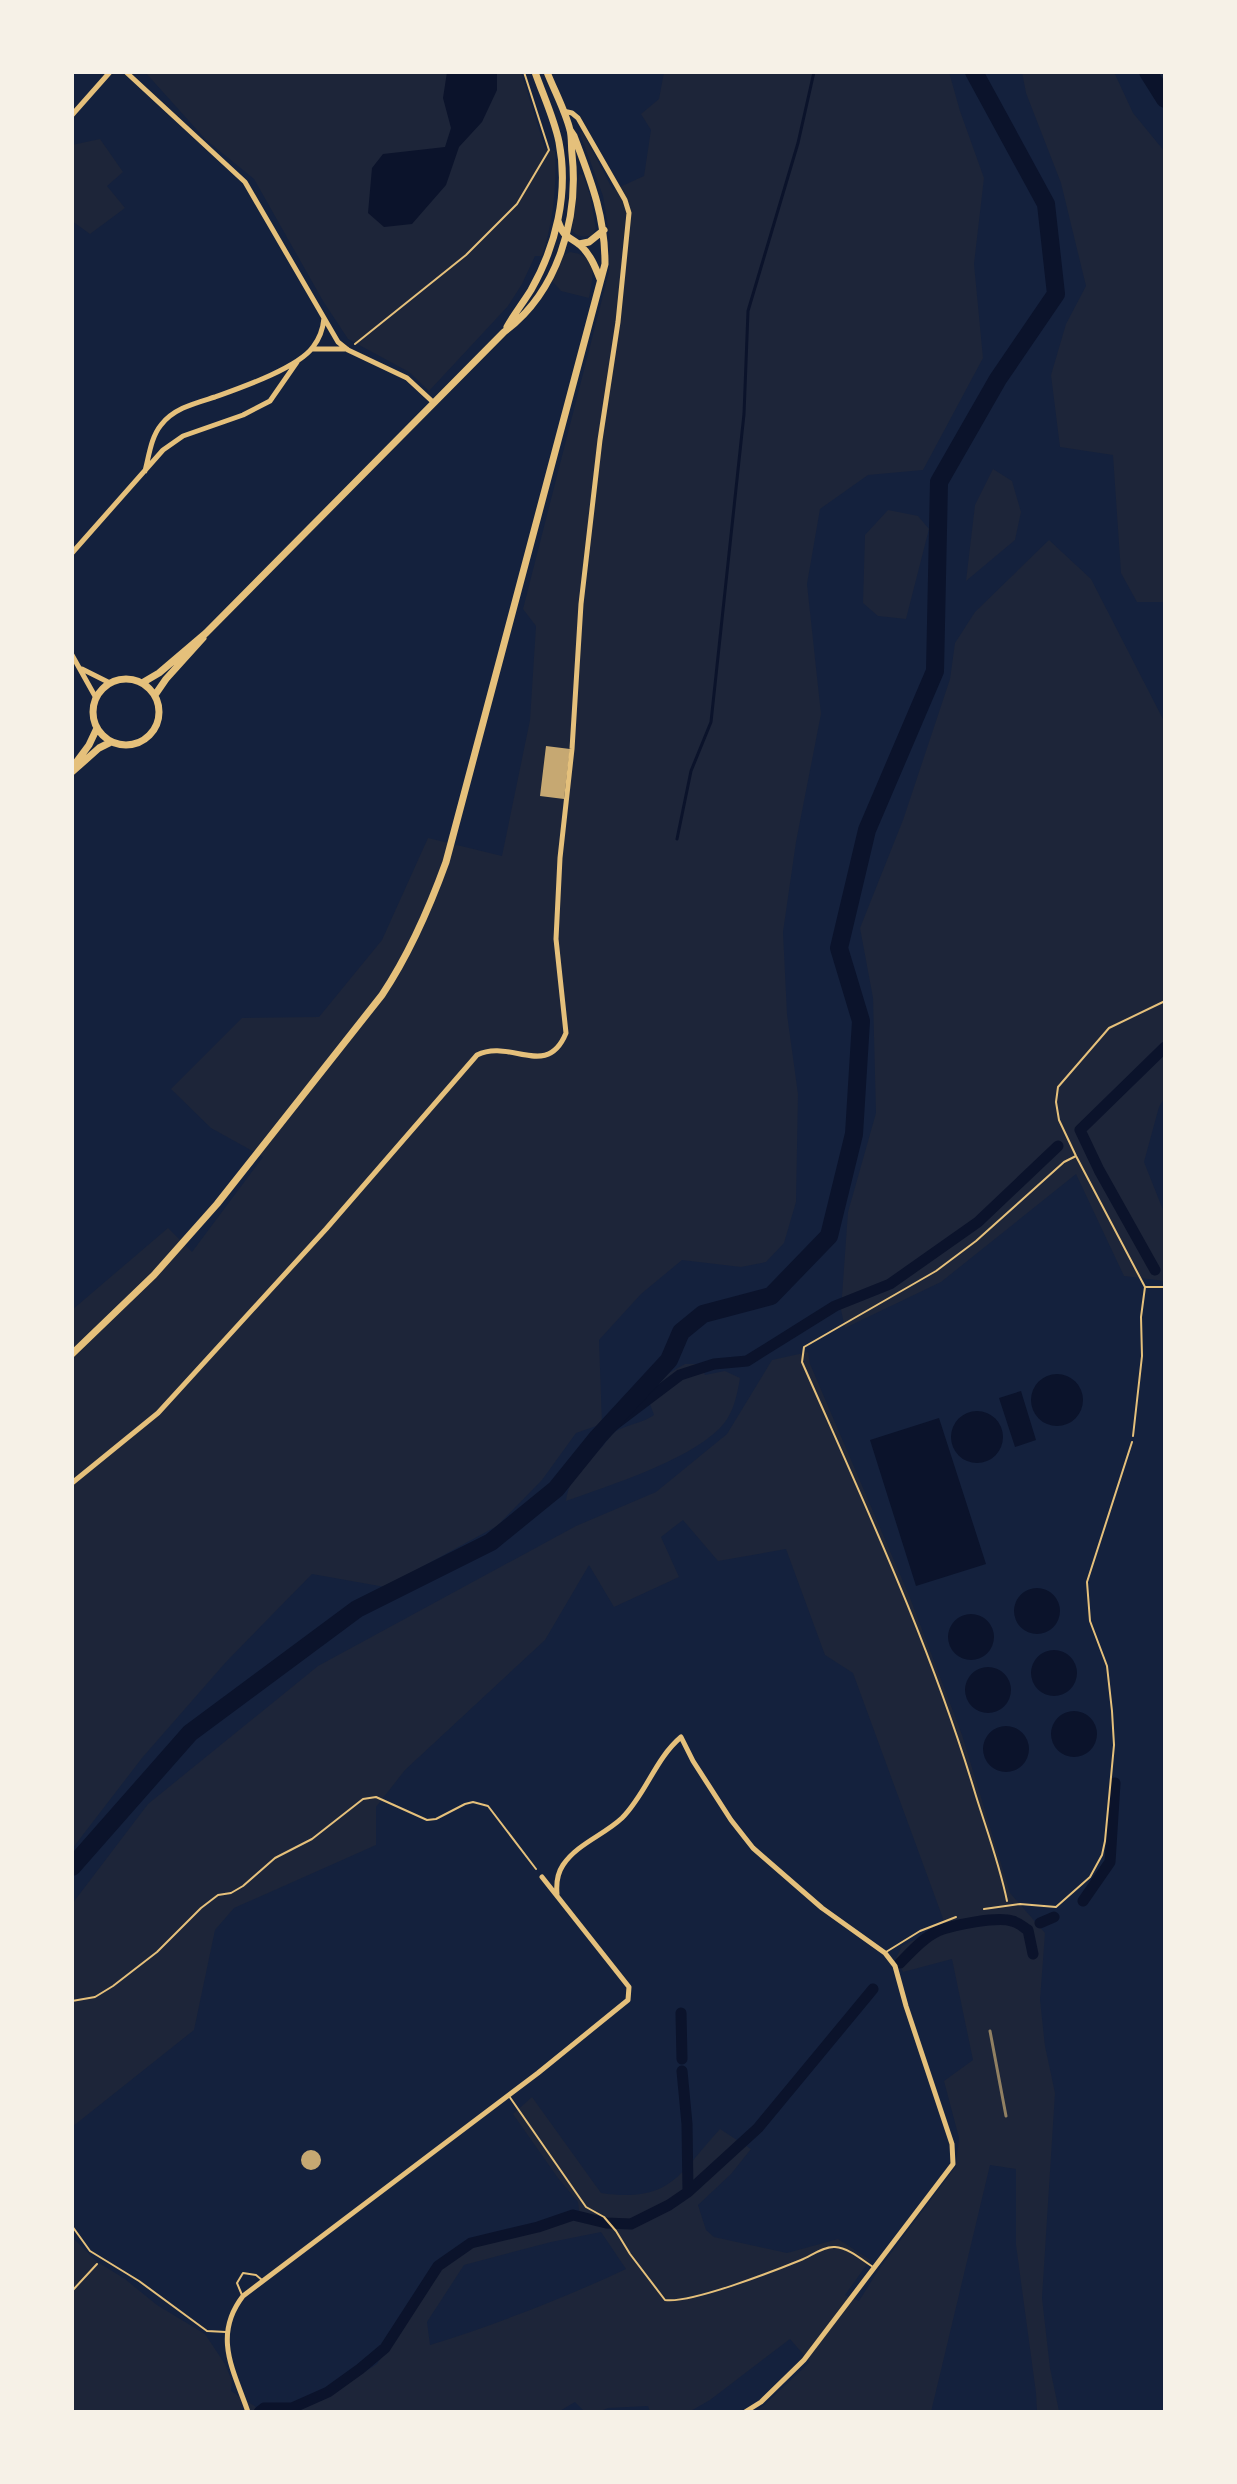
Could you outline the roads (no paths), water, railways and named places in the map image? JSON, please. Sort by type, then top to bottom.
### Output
[{"type":"main road","points":[[504,332],[531,290],[558,221],[563,174],[559,142],[535,72]]},
{"type":"main road","points":[[72,1354],[154,1275],[217,1204],[382,995],[406,960],[446,862],[605,264],[604,230],[596,193],[550,74]]},
{"type":"main road","points":[[142,683],[159,673],[206,633],[504,332],[519,321],[546,285],[566,236],[574,186],[570,130]]},
{"type":"main road","points":[[558,221],[563,234],[579,244],[594,263],[600,279]]},
{"type":"main road","points":[[579,244],[589,242],[604,230]]},
{"type":"main road","points":[[155,695],[206,633]]},
{"type":"main road","points":[[122,679],[142,683],[155,695],[158,724],[149,737],[135,745],[111,742],[97,728],[93,714],[96,698],[110,683],[122,679]]},
{"type":"main road","points":[[72,770],[97,728]]},
{"type":"main road","points":[[72,770],[111,742]]},
{"type":"street","points":[[72,115],[110,72]]},
{"type":"street","points":[[126,72],[245,182],[338,342],[348,350],[407,378],[434,403]]},
{"type":"street","points":[[72,1483],[158,1413],[326,1229],[477,1055],[511,1051],[544,1057],[561,1046],[566,1033],[556,939],[560,858],[572,749],[581,604],[629,213],[625,200],[578,118],[562,111]]},
{"type":"street","points":[[72,553],[163,450],[183,436],[243,415],[270,401],[297,362],[312,349],[320,335],[324,317]]},
{"type":"street","points":[[312,349],[348,350]]},
{"type":"street","points":[[145,472],[159,427],[170,415],[187,406],[244,387],[297,362]]},
{"type":"street","points":[[72,655],[96,698]]},
{"type":"street","points":[[81,668],[110,683]]},
{"type":"street","points":[[557,1894],[556,1880],[563,1864],[631,1808],[665,1753],[681,1737],[731,1820],[753,1848],[822,1908],[885,1953],[895,1966],[952,2144],[953,2164],[804,2360],[761,2402],[745,2412]]},
{"type":"street","points":[[247,2409],[230,2361],[227,2332],[230,2317],[243,2296],[508,2096],[628,2000],[629,1987],[542,1877]]},
{"type":"lane","points":[[984,1909],[1007,1904],[1056,1907],[1090,1877],[1102,1855],[1114,1734],[1107,1666],[1090,1621],[1087,1582],[1132,1442]]},
{"type":"lane","points":[[885,1953],[920,1931],[956,1917]]},
{"type":"lane","points":[[508,2096],[586,2207],[604,2217],[616,2231],[665,2300],[675,2302],[707,2293],[830,2247],[844,2249],[874,2268]]},
{"type":"lane","points":[[72,2226],[90,2251],[207,2331],[227,2332]]},
{"type":"lane","points":[[243,2296],[237,2283],[243,2273],[256,2275],[263,2281]]},
{"type":"waterway","points":[[677,839],[691,771],[711,722],[744,414],[748,311],[798,143],[814,72]]},
{"type":"waterway","points":[[72,1867],[190,1733],[357,1609],[491,1542],[556,1489],[598,1437],[669,1360],[681,1332],[703,1314],[771,1296],[829,1236],[854,1134],[861,1021],[839,948],[867,830],[935,671],[939,482],[998,379],[1056,294],[1046,204],[974,72]]},
{"type":"waterway","points":[[1148,72],[1165,99]]},
{"type":"waterway","points":[[1155,1270],[1080,1130],[1165,1047]]},
{"type":"waterway","points":[[598,1437],[680,1375],[714,1364],[747,1361],[835,1306],[890,1284],[978,1222],[1058,1146]]},
{"type":"waterway","points":[[1083,1901],[1110,1862],[1115,1783]]},
{"type":"waterway","points":[[1040,1923],[1054,1917]]},
{"type":"waterway","points":[[900,1963],[922,1941],[938,1931],[997,1920],[1014,1922],[1028,1930],[1033,1954]]},
{"type":"waterway","points":[[688,2192],[758,2128],[873,1989]]},
{"type":"waterway","points":[[681,2013],[682,2059]]},
{"type":"waterway","points":[[259,2412],[264,2408],[292,2408],[328,2392],[360,2369],[385,2348],[438,2266],[471,2243],[573,2215],[606,2223],[631,2224],[688,2192],[682,2071]]},
{"type":"railway","points":[[990,2031],[1006,2116]]}]
